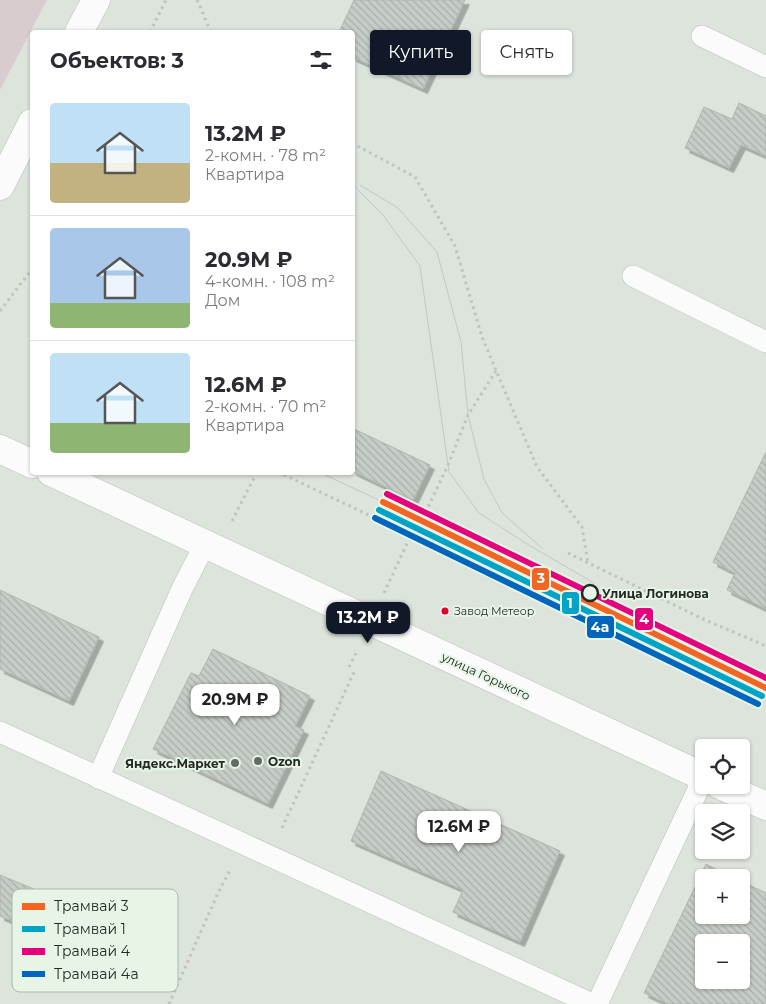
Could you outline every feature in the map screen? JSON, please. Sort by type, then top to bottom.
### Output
[{"type":"street","points":[[80,30],[96,0]]},
{"type":"street","points":[[0,186],[30,127]]},
{"type":"street","points":[[0,449],[30,463]]},
{"type":"street","name":"улица Горького","points":[[57,475],[695,773]]},
{"type":"street","points":[[740,794],[766,806]]},
{"type":"lane","points":[[702,36],[766,67]]},
{"type":"lane","points":[[633,276],[766,342]]},
{"type":"lane","points":[[98,778],[182,589],[211,547]]},
{"type":"lane","points":[[0,732],[592,1004]]},
{"type":"lane","points":[[597,1004],[696,794]]},
{"type":"path","points":[[151,30],[166,0]]},
{"type":"path","points":[[197,0],[210,30]]},
{"type":"path","points":[[355,145],[415,178],[455,246],[482,338],[537,467],[582,527],[588,563]]},
{"type":"path","points":[[0,311],[30,272]]},
{"type":"path","points":[[284,475],[411,534],[422,520],[441,481],[468,415],[496,371]]},
{"type":"path","points":[[211,547],[255,475]]},
{"type":"path","points":[[568,553],[766,646]]},
{"type":"path","points":[[269,856],[355,670]]},
{"type":"path","points":[[178,984],[217,895],[244,844]]},
{"type":"path","points":[[169,1004],[174,992]]},
{"type":"shaded area","points":[[0,0],[47,0],[30,30],[0,90]]},
{"type":"building","points":[[354,0],[465,0],[451,30],[370,30],[370,65],[355,58],[355,30],[340,30]]},
{"type":"building","points":[[392,75],[430,75],[423,89]]},
{"type":"building","points":[[739,103],[766,116],[766,156],[741,145],[729,168],[685,148],[704,107],[732,119]]},
{"type":"building","points":[[355,429],[430,465],[413,500],[355,472]]},
{"type":"building","points":[[766,452],[766,609],[727,590],[735,573],[713,562]]},
{"type":"building","points":[[0,590],[99,637],[69,701],[0,669]]},
{"type":"building","points":[[213,649],[310,696],[295,726],[304,730],[268,804],[153,749],[191,673],[199,676]]},
{"type":"building","points":[[381,771],[560,851],[520,942],[453,912],[463,890],[351,841]]},
{"type":"building","points":[[706,864],[716,869],[704,869]]},
{"type":"building","points":[[0,875],[34,889],[12,889],[12,921],[0,916]]},
{"type":"building","points":[[750,885],[766,893],[766,1004],[668,1004],[644,993],[695,887],[695,924],[750,924]]},
{"type":"tram line","points":[[360,185],[398,208],[437,252],[461,342],[468,415],[484,479],[502,513],[542,548]]},
{"type":"tram line","points":[[355,187],[383,215],[420,266],[449,472],[479,513],[527,544],[594,583]]},
{"type":"tram line","points":[[325,475],[383,502]]},
{"type":"tram line","name":"4","points":[[387,494],[766,678]]},
{"type":"tram line","name":"3","points":[[383,502],[766,688]]},
{"type":"tram line","name":"1","points":[[379,510],[762,696]]},
{"type":"tram line","name":"4а","points":[[375,518],[758,704]]},
{"type":"place","name":"Улица Логинова","points":[[590,593]]},
{"type":"place","name":"Завод Метеор","points":[[445,611]]},
{"type":"place","name":"Ozon","points":[[258,761]]},
{"type":"place","name":"Яндекс.Маркет","points":[[235,763]]}]
